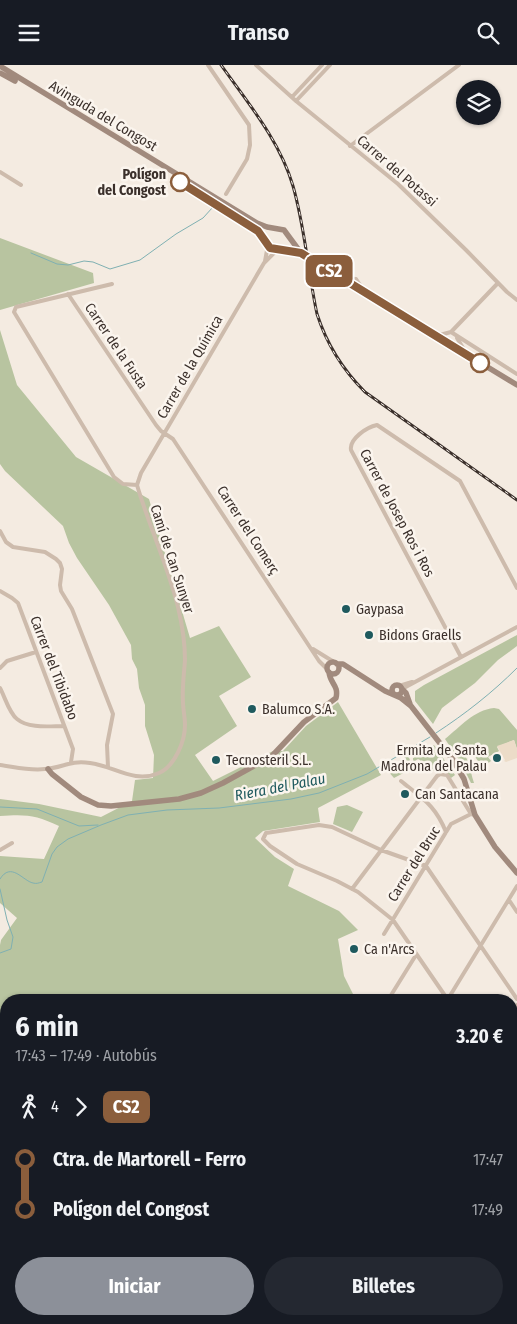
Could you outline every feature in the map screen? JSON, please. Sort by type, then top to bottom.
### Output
[{"type":"main road","name":"Avinguda del Congost","points":[[0,66],[218,203]]},
{"type":"main road","name":"Avinguda del Congost","points":[[0,73],[218,203]]},
{"type":"main road","points":[[218,203],[257,223],[284,230],[301,254]]},
{"type":"main road","points":[[218,203],[255,229],[270,248],[301,254],[517,385]]},
{"type":"main road","points":[[267,243],[268,235],[274,228]]},
{"type":"main road","points":[[280,250],[287,245],[289,238]]},
{"type":"main road","points":[[334,668],[349,669],[390,694],[394,694],[411,706]]},
{"type":"main road","name":"Carrer del Comerç","points":[[48,769],[81,797],[98,805],[111,806],[161,802],[194,795],[223,783],[272,756],[304,722],[336,699],[337,692],[335,684],[331,679],[334,668]]},
{"type":"main road","points":[[374,685],[400,689]]},
{"type":"main road","points":[[394,694],[392,690],[400,689]]},
{"type":"main road","points":[[400,689],[453,760],[464,779],[473,814],[495,847],[517,873]]},
{"type":"street","points":[[208,65],[249,125],[250,145],[247,159],[226,194]]},
{"type":"street","name":"Carrer del Potassi","points":[[256,65],[296,101],[411,196],[517,300]]},
{"type":"street","points":[[292,97],[322,65]]},
{"type":"street","points":[[296,101],[330,65]]},
{"type":"street","points":[[350,146],[459,65]]},
{"type":"street","points":[[0,172],[22,185]]},
{"type":"street","name":"Carrer de la Química","points":[[265,261],[267,243]]},
{"type":"street","name":"Carrer de la Química","points":[[137,485],[141,473],[265,261],[280,250]]},
{"type":"street","points":[[435,336],[451,332],[498,283]]},
{"type":"street","points":[[112,284],[16,307],[14,312],[114,477],[124,484],[137,485]]},
{"type":"street","name":"Carrer de la Fusta","points":[[68,294],[160,431],[165,432]]},
{"type":"street","points":[[451,332],[517,374]]},
{"type":"street","points":[[456,336],[467,355]]},
{"type":"street","name":"Carrer de Josep Ros i Ros","points":[[461,657],[351,450],[350,446],[353,441],[371,426],[377,425],[460,481],[517,588]]},
{"type":"street","name":"Carrer del Comerç","points":[[165,432],[173,439],[319,661],[334,668]]},
{"type":"street","name":"Camí de Can Sunyer","points":[[108,767],[126,775],[142,777],[161,772],[172,761],[183,739],[185,724],[183,701],[185,659],[178,608],[137,485]]},
{"type":"street","points":[[0,531],[6,542],[13,547],[45,552],[60,563],[62,569],[61,591],[72,609],[113,713],[107,745],[108,767],[92,763],[71,762],[48,769],[34,770],[0,765]]},
{"type":"street","name":"Carrer del Tibidabo","points":[[0,591],[18,603],[73,749],[71,762]]},
{"type":"street","points":[[400,689],[517,627]]},
{"type":"street","name":"Carrer del Comerç","points":[[308,644],[334,668]]},
{"type":"street","points":[[0,668],[7,661],[36,652]]},
{"type":"street","points":[[400,689],[414,682]]},
{"type":"street","points":[[0,688],[16,719],[25,724],[38,726],[64,726]]},
{"type":"street","points":[[352,889],[437,776],[447,775],[473,814]]},
{"type":"street","points":[[401,781],[422,797],[439,815],[446,833]]},
{"type":"street","name":"Carrer del Bruc","points":[[384,934],[451,824],[473,814]]},
{"type":"street","points":[[444,994],[393,919],[369,899],[352,889],[297,864],[270,846],[263,839],[266,833],[319,825],[325,826],[346,832],[381,850],[426,865],[514,994]]},
{"type":"street","points":[[0,850],[12,843]]},
{"type":"street","points":[[452,994],[517,886]]},
{"type":"street","points":[[509,900],[517,912]]},
{"type":"street","points":[[392,994],[416,955]]},
{"type":"green space","points":[[0,238],[93,273],[94,283],[0,310]]},
{"type":"green space","points":[[0,330],[17,385],[76,457],[149,499],[190,638],[219,626],[251,677],[219,696],[237,726],[195,755],[213,781],[273,751],[283,751],[306,726],[338,702],[381,775],[318,808],[320,822],[263,831],[255,838],[275,857],[294,869],[288,886],[339,911],[358,930],[338,939],[344,976],[353,994],[0,994],[1,940],[17,918],[0,903],[0,856],[44,859],[59,826],[31,816],[0,816],[0,799],[39,804],[101,817],[132,801],[135,780],[153,778],[154,755],[145,726],[145,705],[139,688],[137,669],[132,659],[131,645],[109,605],[77,558],[63,526],[0,464]]},
{"type":"green space","points":[[517,635],[517,646],[498,660],[475,683],[442,708],[433,724],[415,701],[415,691]]},
{"type":"green space","points":[[494,708],[499,709],[517,730],[517,749],[514,740],[497,747],[499,751],[488,757],[491,761],[482,768],[473,753],[466,757],[474,783],[471,783],[461,763],[445,739],[480,712]]},
{"type":"green space","points":[[434,745],[455,775],[451,778],[444,769],[438,772],[432,770],[425,773],[429,765],[428,763],[420,763],[418,759],[413,762],[413,758]]},
{"type":"green space","points":[[408,755],[413,768],[394,778],[387,770]]},
{"type":"green space","points":[[347,805],[363,812],[352,832],[333,824],[337,807]]},
{"type":"shaded area","points":[[514,740],[517,758],[506,762],[497,746]]},
{"type":"waterway","points":[[31,253],[57,264],[68,265],[84,261],[93,262],[110,269],[140,260],[176,234],[203,218],[213,207]]},
{"type":"waterway","name":"Riera del Palau","points":[[436,733],[478,703],[517,668]]},
{"type":"waterway","name":"Riera del Palau","points":[[0,879],[4,874],[13,872],[29,882],[42,882],[52,854],[57,847],[68,839],[128,815],[167,810],[219,808],[291,799],[319,793],[367,774],[430,737]]},
{"type":"waterway","points":[[0,807],[37,809],[79,826],[98,825]]},
{"type":"waterway","points":[[0,889],[13,937],[11,949],[0,953]]},
{"type":"railway","points":[[221,65],[272,138],[287,169],[301,218],[317,314],[325,336],[342,365],[365,392],[517,500]]},
{"type":"bus line","name":"CS2","points":[[180,182],[258,231],[267,241],[270,248],[301,253],[480,363]]},
{"type":"place","name":"Polígon del Congost","points":[[180,182]]},
{"type":"place","name":"Gaypasa","points":[[346,609]]},
{"type":"place","name":"Bidons Graells","points":[[369,635]]},
{"type":"place","name":"Balumco S.A.","points":[[252,709]]},
{"type":"place","name":"Ermita de Santa Madrona del Palau","points":[[497,758]]},
{"type":"place","name":"Tecnosteril S.L.","points":[[216,760]]},
{"type":"place","name":"Can Santacana","points":[[405,794]]},
{"type":"place","name":"Ca n'Arcs","points":[[354,949]]}]
